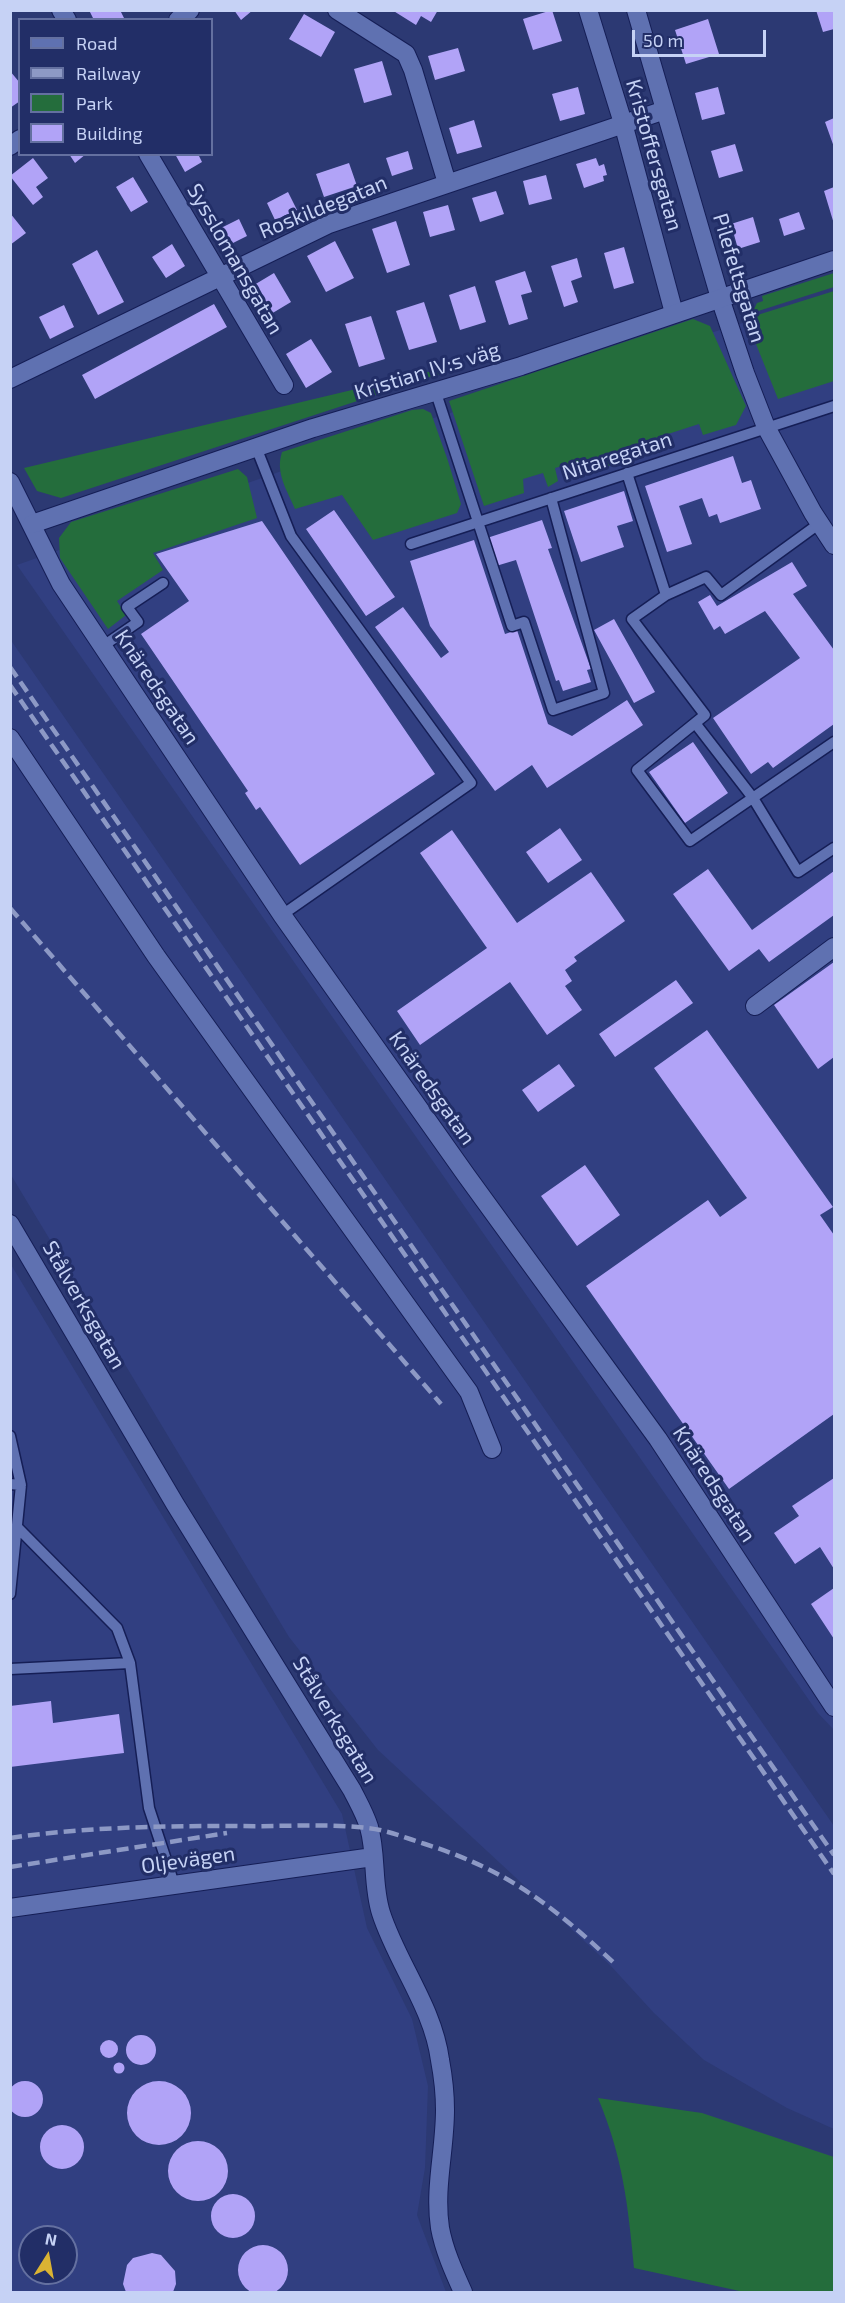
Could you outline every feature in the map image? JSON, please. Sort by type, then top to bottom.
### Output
[{"type":"street","points":[[337,10],[406,54],[413,70],[447,183]]},
{"type":"street","name":"Kristoffersgatan","points":[[588,10],[623,123],[674,313]]},
{"type":"street","name":"Pilefeltsgatan","points":[[636,10],[720,298],[766,427],[834,545]]},
{"type":"street","name":"Roskildegatan","points":[[10,379],[328,224],[665,110]]},
{"type":"street","name":"Sysslomansgatan","points":[[149,156],[284,385]]},
{"type":"street","name":"Kristian IV:s väg","points":[[32,524],[313,428],[436,393],[834,260]]},
{"type":"street","name":"Knäredsgatan","points":[[10,482],[61,584],[282,915],[466,1175],[658,1439],[834,1707]]},
{"type":"street","points":[[10,738],[156,956],[469,1392],[492,1449]]},
{"type":"street","points":[[755,1006],[834,947]]},
{"type":"street","name":"Stålverksgatan","points":[[10,1224],[175,1504],[352,1790],[369,1828],[374,1883],[380,1912],[397,1956],[428,2016],[440,2057],[445,2109],[438,2184],[439,2212],[443,2239],[463,2292]]},
{"type":"street","name":"Oljevägen","points":[[10,1908],[373,1857]]},
{"type":"lane","points":[[436,393],[512,626],[524,622],[553,710],[604,693],[551,498]]},
{"type":"lane","name":"Nitaregatan","points":[[411,544],[834,406]]},
{"type":"lane","points":[[256,447],[291,536],[471,783],[282,915]]},
{"type":"lane","points":[[627,473],[666,596]]},
{"type":"lane","points":[[820,523],[721,595],[706,577],[666,596],[632,619],[705,715],[637,770],[690,842],[834,742]]},
{"type":"lane","points":[[103,646],[138,622],[127,607],[163,584]]},
{"type":"lane","points":[[695,723],[753,798],[798,872],[834,848]]},
{"type":"lane","points":[[10,1436],[18,1528],[10,1594]]},
{"type":"lane","points":[[18,1528],[117,1629],[130,1663],[149,1808],[174,1884]]},
{"type":"lane","points":[[10,1669],[130,1663]]},
{"type":"shaded area","points":[[834,295],[834,1730],[818,1713],[17,565],[411,425]]},
{"type":"shaded area","points":[[10,639],[834,1826],[834,2129],[787,2108],[704,2060],[654,2013],[610,1965],[378,1750],[289,1637],[11,1175]]},
{"type":"shaded area","points":[[10,1263],[342,1814],[367,1928],[412,2019],[428,2086],[425,2168],[417,2215],[446,2292],[11,2292]]},
{"type":"green space","points":[[834,273],[834,287],[752,313],[757,303],[763,301],[762,296]]},
{"type":"green space","points":[[834,291],[834,381],[778,399],[748,324],[751,317]]},
{"type":"green space","points":[[693,319],[710,326],[746,406],[736,425],[703,435],[699,424],[637,444],[641,455],[600,469],[596,457],[555,468],[558,481],[548,487],[543,473],[523,479],[524,493],[484,506],[449,401]]},
{"type":"green space","points":[[436,370],[444,373],[402,385],[401,379]]},
{"type":"green space","points":[[394,380],[397,388],[61,498],[37,491],[24,468]]},
{"type":"green space","points":[[423,409],[431,413],[448,461],[461,504],[457,513],[373,540],[342,495],[295,509],[281,474],[282,452],[412,410]]},
{"type":"green space","points":[[238,469],[247,477],[257,518],[153,553],[163,570],[117,601],[126,615],[108,629],[60,558],[59,538],[71,522]]},
{"type":"green space","points":[[598,2098],[702,2113],[834,2157],[834,2292],[744,2292],[634,2268],[619,2162]]},
{"type":"building","points":[[89,10],[120,10],[124,18],[93,18]]},
{"type":"building","points":[[234,10],[253,10],[241,20]]},
{"type":"building","points":[[392,10],[438,10],[431,22],[421,16],[416,25]]},
{"type":"building","points":[[552,10],[562,41],[533,50],[523,19]]},
{"type":"building","points":[[816,10],[834,10],[834,29],[823,32]]},
{"type":"building","points":[[304,14],[335,32],[321,57],[289,39]]},
{"type":"building","points":[[708,19],[719,54],[686,64],[675,30]]},
{"type":"building","points":[[458,48],[465,71],[435,80],[428,56]]},
{"type":"building","points":[[382,61],[392,95],[364,103],[354,69]]},
{"type":"building","points":[[10,71],[18,81],[18,102],[10,108]]},
{"type":"building","points":[[578,87],[585,114],[560,121],[552,94]]},
{"type":"building","points":[[718,87],[725,114],[702,120],[695,93]]},
{"type":"building","points":[[834,118],[834,147],[825,122]]},
{"type":"building","points":[[474,120],[482,147],[457,154],[449,128]]},
{"type":"building","points":[[735,144],[743,171],[719,178],[711,151]]},
{"type":"building","points":[[408,151],[413,169],[392,176],[386,158]]},
{"type":"building","points":[[70,156],[84,156],[75,163]]},
{"type":"building","points":[[176,156],[199,156],[202,162],[185,172]]},
{"type":"building","points":[[33,158],[48,178],[36,187],[43,197],[33,205],[10,176]]},
{"type":"building","points":[[596,158],[599,166],[604,164],[607,175],[603,176],[604,181],[584,188],[576,164]]},
{"type":"building","points":[[349,163],[357,186],[324,197],[316,174]]},
{"type":"building","points":[[546,175],[552,199],[529,205],[523,181]]},
{"type":"building","points":[[133,177],[148,202],[131,212],[116,187]]},
{"type":"building","points":[[834,187],[834,224],[824,191]]},
{"type":"building","points":[[496,191],[504,214],[480,222],[472,198]]},
{"type":"building","points":[[288,192],[297,210],[275,220],[267,203]]},
{"type":"building","points":[[448,205],[455,230],[430,237],[423,212]]},
{"type":"building","points":[[799,212],[805,229],[784,236],[779,219]]},
{"type":"building","points":[[10,213],[26,233],[10,245]]},
{"type":"building","points":[[753,217],[760,242],[738,249],[731,224]]},
{"type":"building","points":[[239,219],[247,236],[225,247],[217,230]]},
{"type":"building","points":[[396,221],[410,265],[387,273],[372,229]]},
{"type":"building","points":[[335,241],[354,278],[326,292],[307,256]]},
{"type":"building","points":[[172,244],[185,266],[166,278],[152,257]]},
{"type":"building","points":[[624,247],[634,283],[614,289],[604,253]]},
{"type":"building","points":[[97,250],[124,302],[98,315],[72,264]]},
{"type":"building","points":[[577,258],[582,277],[571,281],[578,302],[564,307],[551,266]]},
{"type":"building","points":[[525,271],[532,292],[521,295],[528,319],[509,325],[495,281]]},
{"type":"building","points":[[274,273],[291,302],[266,317],[249,288]]},
{"type":"building","points":[[475,286],[486,322],[460,330],[449,295]]},
{"type":"building","points":[[424,302],[437,342],[409,350],[396,311]]},
{"type":"building","points":[[214,304],[227,327],[95,399],[82,375]]},
{"type":"building","points":[[64,305],[74,327],[50,339],[39,317]]},
{"type":"building","points":[[371,316],[385,359],[359,367],[345,324]]},
{"type":"building","points":[[311,339],[332,372],[306,388],[286,354]]},
{"type":"building","points":[[733,456],[742,483],[751,480],[761,509],[720,523],[717,514],[709,517],[702,498],[679,506],[692,544],[667,552],[645,486]]},
{"type":"building","points":[[624,491],[633,521],[617,526],[624,547],[581,562],[564,511]]},
{"type":"building","points":[[334,510],[395,597],[366,616],[306,529]]},
{"type":"building","points":[[542,520],[552,548],[548,549],[591,669],[587,670],[591,682],[563,691],[559,680],[556,681],[516,560],[496,566],[487,538]]},
{"type":"building","points":[[262,521],[435,774],[300,865],[260,807],[256,810],[245,793],[248,791],[141,634],[189,601],[156,554]]},
{"type":"building","points":[[474,540],[505,634],[517,630],[548,724],[572,736],[627,700],[643,725],[547,788],[532,765],[495,791],[375,627],[403,607],[441,658],[449,652],[430,626],[410,561]]},
{"type":"building","points":[[792,562],[807,586],[793,594],[834,650],[834,724],[773,768],[768,762],[751,774],[713,718],[800,658],[765,611],[725,634],[720,626],[714,630],[698,602],[710,595],[717,606]]},
{"type":"building","points":[[614,619],[655,692],[634,703],[594,630]]},
{"type":"building","points":[[693,742],[728,793],[685,823],[649,772]]},
{"type":"building","points":[[560,828],[582,860],[548,883],[526,852]]},
{"type":"building","points":[[452,830],[517,923],[591,872],[625,921],[574,957],[577,961],[565,970],[572,981],[565,986],[582,1010],[547,1035],[510,982],[420,1045],[397,1011],[487,948],[420,853]]},
{"type":"building","points":[[708,869],[752,930],[834,871],[834,915],[769,962],[759,949],[729,971],[673,894]]},
{"type":"building","points":[[834,962],[834,1057],[818,1069],[774,1005]]},
{"type":"building","points":[[676,980],[693,1003],[615,1057],[599,1034]]},
{"type":"building","points":[[707,1030],[833,1207],[820,1215],[834,1235],[834,1414],[729,1489],[586,1286],[708,1200],[720,1217],[747,1198],[654,1068]]},
{"type":"building","points":[[559,1064],[575,1086],[538,1112],[522,1090]]},
{"type":"building","points":[[585,1165],[620,1215],[577,1246],[541,1196]]},
{"type":"building","points":[[834,1478],[834,1569],[820,1547],[795,1564],[774,1533],[799,1516],[792,1506]]},
{"type":"building","points":[[834,1588],[834,1639],[811,1604]]},
{"type":"building","points":[[51,1701],[53,1723],[119,1714],[124,1753],[10,1767],[10,1706]]},
{"type":"building","points":[[141,2035],[152,2039],[156,2050],[152,2061],[141,2065],[130,2061],[126,2050],[130,2039]]},
{"type":"building","points":[[105,2040],[113,2040],[118,2045],[116,2056],[105,2058],[100,2053],[100,2045]]},
{"type":"building","points":[[119,2062],[125,2068],[119,2074],[113,2068]]},
{"type":"building","points":[[25,2081],[37,2087],[43,2099],[37,2111],[25,2117],[13,2111],[7,2099],[13,2087]]},
{"type":"building","points":[[153,2081],[165,2081],[182,2090],[189,2101],[191,2113],[189,2125],[182,2136],[165,2145],[153,2145],[141,2140],[132,2131],[127,2119],[127,2107],[132,2095],[141,2086]]},
{"type":"building","points":[[62,2125],[71,2126],[78,2131],[83,2138],[83,2156],[78,2163],[71,2168],[62,2169],[53,2168],[46,2163],[41,2156],[40,2147],[41,2138],[46,2131],[53,2126]]},
{"type":"building","points":[[192,2141],[204,2141],[215,2146],[223,2154],[228,2171],[226,2183],[215,2196],[204,2201],[192,2201],[181,2196],[173,2188],[168,2177],[168,2165],[173,2154],[181,2146]]},
{"type":"building","points":[[233,2194],[248,2201],[255,2216],[248,2231],[233,2238],[218,2231],[211,2216],[218,2201]]},
{"type":"building","points":[[258,2245],[268,2245],[281,2252],[288,2265],[288,2275],[281,2288],[268,2295],[258,2295],[249,2291],[242,2284],[238,2275],[238,2265],[242,2256],[249,2249]]},
{"type":"building","points":[[152,2253],[161,2255],[175,2271],[176,2284],[173,2292],[126,2292],[123,2284],[127,2265],[133,2258]]},
{"type":"railway","points":[[10,667],[834,1855]]},
{"type":"railway","points":[[10,685],[834,1874]]},
{"type":"railway","points":[[10,908],[441,1404]]},
{"type":"railway","points":[[10,1838],[67,1831],[151,1827],[319,1825],[375,1829],[454,1854],[504,1878],[549,1907],[614,1963]]},
{"type":"railway","points":[[10,1867],[227,1833]]}]
